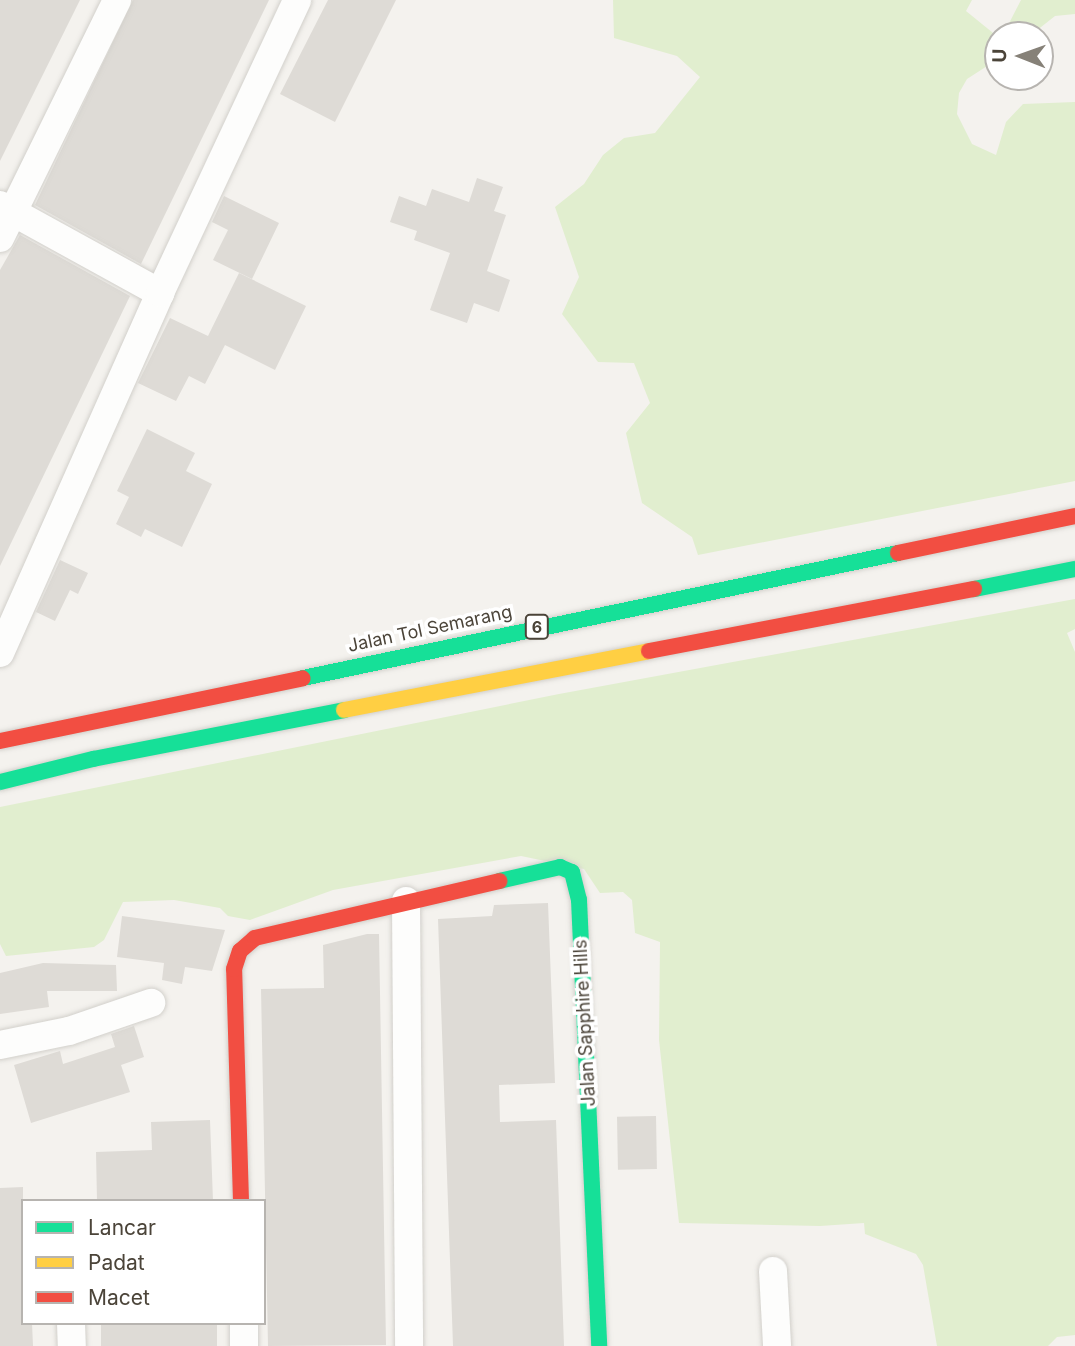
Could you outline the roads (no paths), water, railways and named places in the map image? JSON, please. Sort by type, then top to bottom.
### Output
[{"type":"main road","name":"Jalan Tol Semarang","points":[[0,741],[1075,516]]},
{"type":"main road","points":[[0,782],[93,759],[1075,569]]},
{"type":"main road","name":"Jalan Sapphire Hills","points":[[241,1199],[234,969],[240,951],[255,938],[406,901],[548,869],[572,872],[579,900],[583,964],[599,1346]]},
{"type":"street","points":[[0,238],[7,209],[117,0]]},
{"type":"street","points":[[0,653],[160,293],[297,0]]},
{"type":"street","points":[[7,209],[160,293]]},
{"type":"street","points":[[406,901],[409,1346]]},
{"type":"street","points":[[0,1045],[69,1031],[151,1003]]},
{"type":"street","points":[[773,1271],[777,1346]]},
{"type":"street","points":[[71,1325],[72,1346]]},
{"type":"street","points":[[244,1325],[244,1346]]}]
